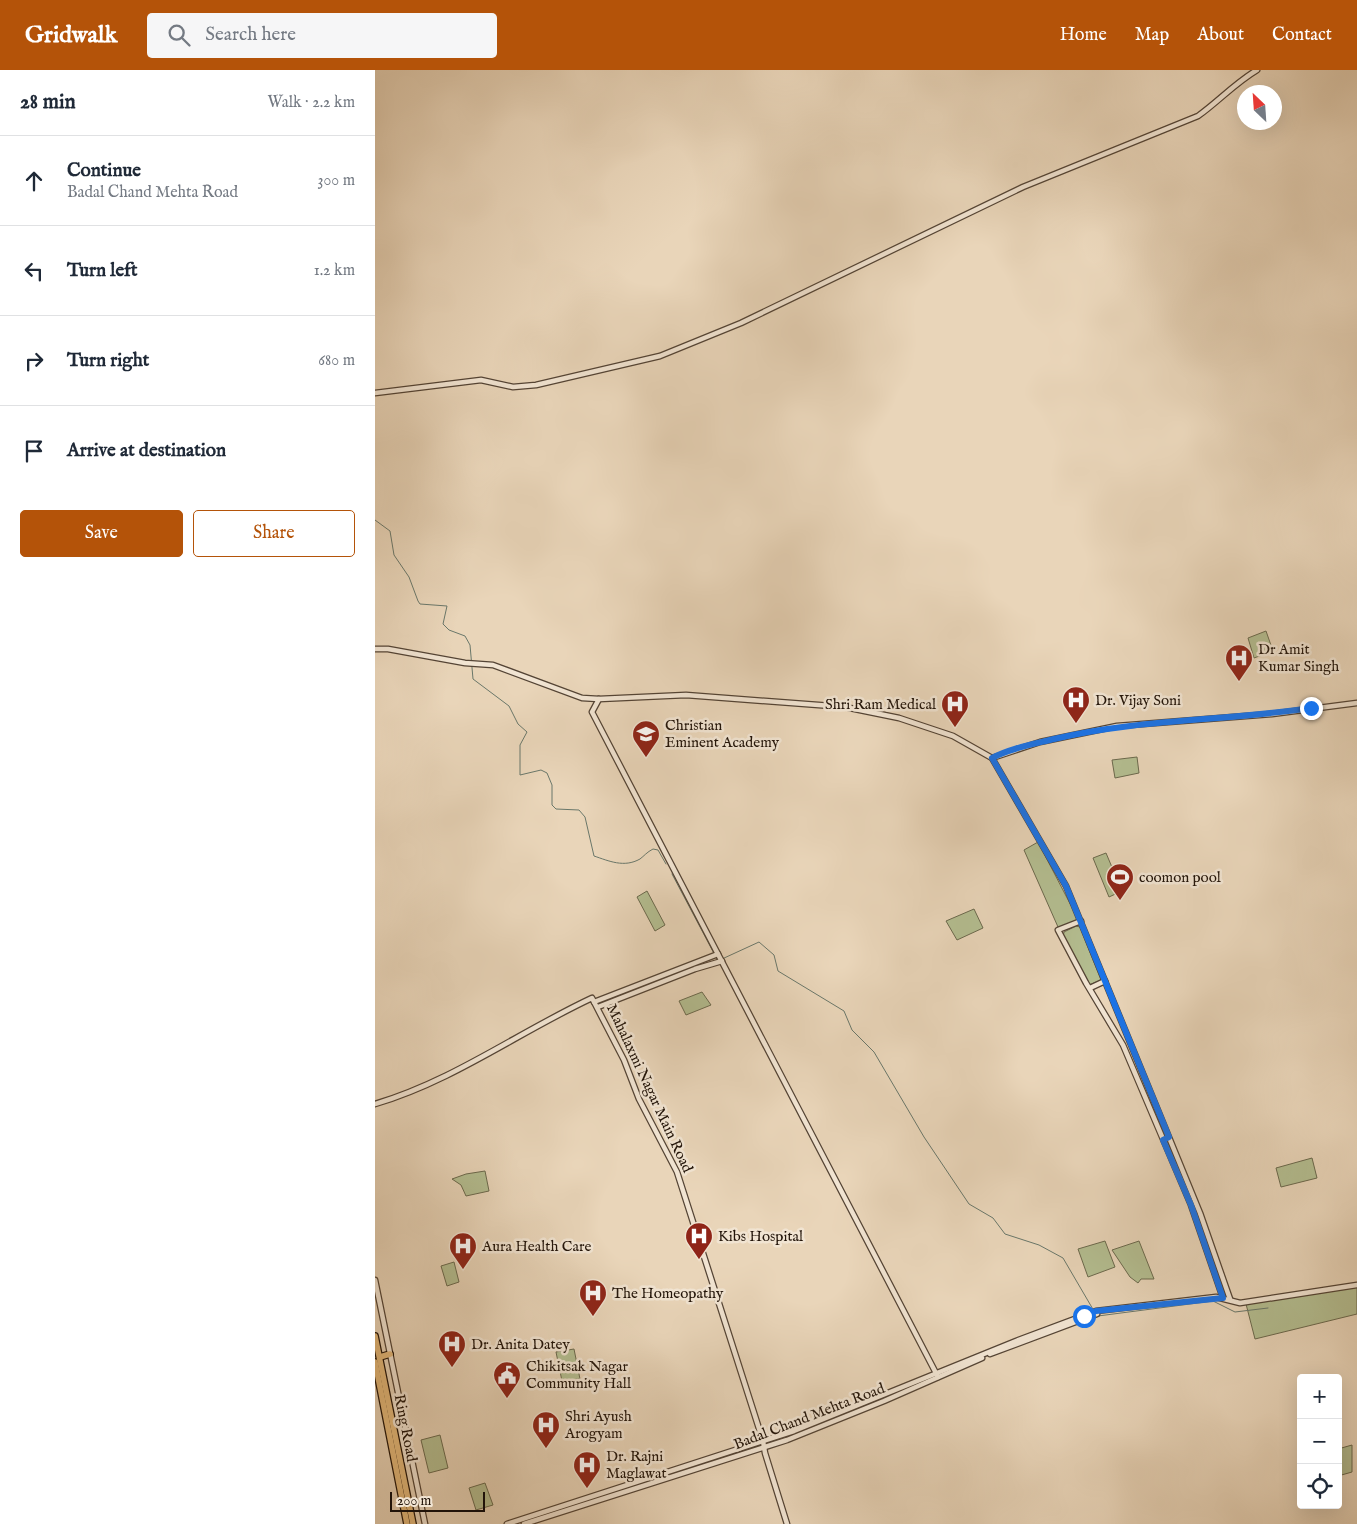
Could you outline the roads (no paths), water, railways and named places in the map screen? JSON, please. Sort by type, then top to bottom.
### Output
[{"type":"main road","name":"Ring Road","points":[[375,1336],[413,1524]]},
{"type":"main road","points":[[380,1357],[391,1354]]},
{"type":"main road","name":"Ring Road","points":[[375,1362],[407,1524]]},
{"type":"street","points":[[375,393],[481,380],[513,387],[536,385],[660,356],[695,344],[845,275],[910,240],[944,227],[1023,187],[1198,116],[1217,102],[1237,81],[1257,70]]},
{"type":"street","points":[[375,649],[409,652],[466,663],[499,666],[582,698],[686,695],[845,707],[899,718],[953,736],[992,758],[1062,878],[1081,921],[1200,1213],[1230,1299]]},
{"type":"street","points":[[507,1524],[805,1427],[937,1376],[796,1103],[734,989],[592,712],[599,699]]},
{"type":"street","points":[[992,758],[1040,742],[1117,726],[1272,714],[1357,703]]},
{"type":"street","points":[[1081,921],[1058,930],[1123,1045],[1191,1205],[1223,1298]]},
{"type":"street","points":[[375,1104],[413,1092],[437,1081],[542,1022],[593,1000],[718,957]]},
{"type":"street","points":[[597,1007],[695,969],[718,957]]},
{"type":"street","points":[[1090,988],[1105,981]]},
{"type":"street","name":"Mahalaxmi Nagar Main Road","points":[[593,1000],[624,1060],[639,1099],[677,1172],[763,1441],[787,1524]]},
{"type":"street","points":[[1163,1140],[1169,1137]]},
{"type":"street","points":[[375,1280],[425,1524]]},
{"type":"street","name":"Badal Chand Mehta Road","points":[[524,1524],[764,1447],[884,1401],[937,1376],[1096,1313],[1216,1297],[1240,1303],[1357,1285]]},
{"type":"waterway","points":[[375,520],[390,531],[394,555],[409,577],[420,604],[447,606],[443,624],[449,630],[465,636],[470,645],[473,679],[509,706],[518,724],[527,732],[520,745],[520,775],[541,770],[547,773],[552,785],[552,805],[556,809],[579,810],[585,817],[594,856],[617,863],[628,863],[640,859],[653,849],[658,850],[666,864]]},
{"type":"waterway","points":[[672,874],[718,961]]},
{"type":"waterway","points":[[722,959],[759,942],[774,955],[778,971],[844,1011],[852,1030],[874,1052],[924,1137],[969,1204],[993,1218],[1005,1234],[1039,1245],[1063,1258],[1094,1311]]},
{"type":"waterway","points":[[1098,1316],[1213,1301],[1235,1312],[1268,1308]]},
{"type":"place","name":"Dr Amit Kumar Singh","points":[[1239,682]]},
{"type":"place","name":"Dr. Vijay Soni","points":[[1076,724]]},
{"type":"place","name":"Shri Ram Medical","points":[[955,728]]},
{"type":"place","name":"Christian Eminent Academy","points":[[646,758]]},
{"type":"place","name":"coomon pool","points":[[1120,901]]},
{"type":"place","name":"Kibs Hospital","points":[[699,1260]]},
{"type":"place","name":"Aura Health Care","points":[[463,1270]]},
{"type":"place","name":"The Homeopathy","points":[[593,1317]]},
{"type":"place","name":"Dr. Anita Datey","points":[[452,1368]]},
{"type":"place","name":"Chikitsak Nagar Community Hall","points":[[507,1399]]},
{"type":"place","name":"Shri Ayush Arogyam","points":[[546,1449]]},
{"type":"place","name":"Dr. Rajni Maglawat","points":[[587,1489]]}]
